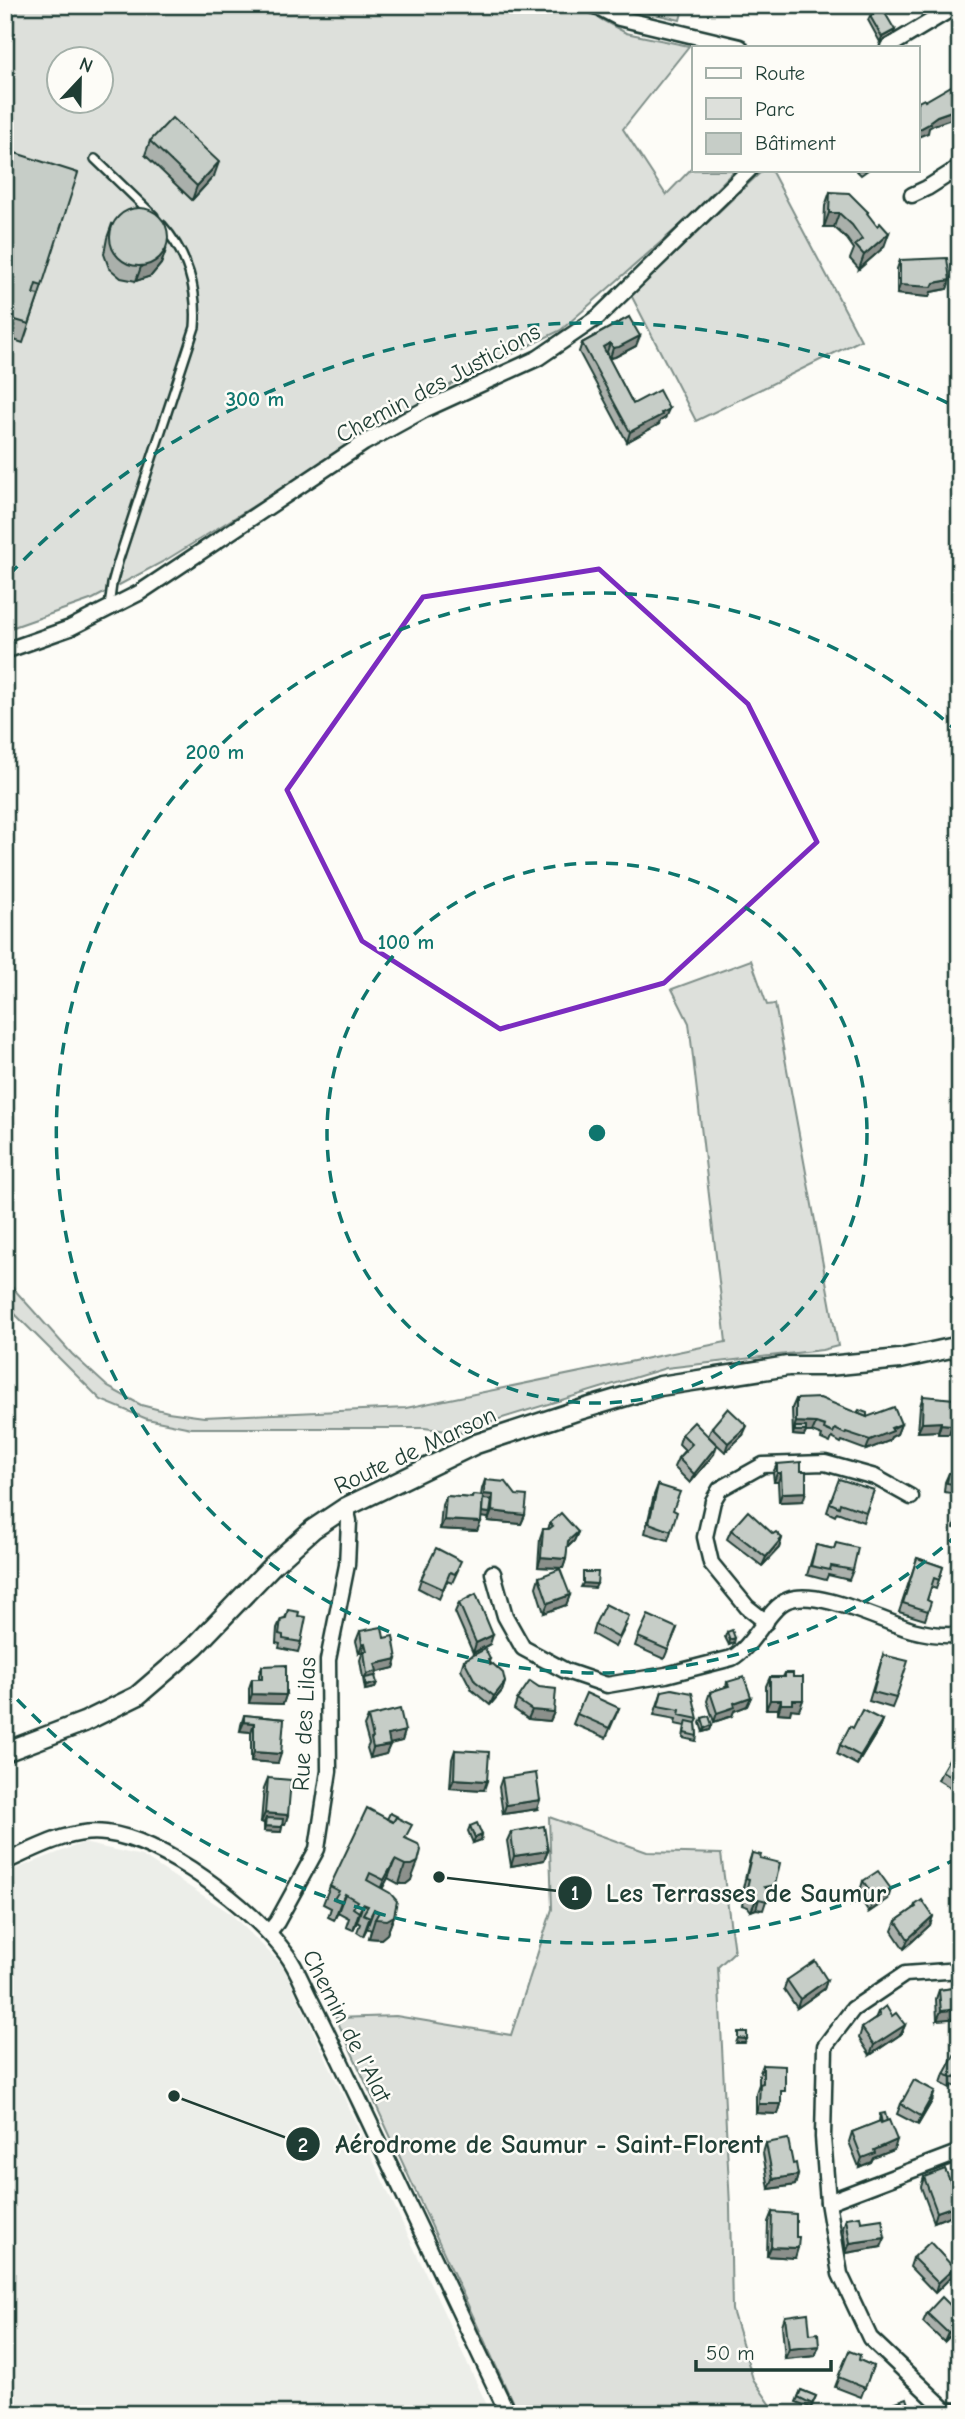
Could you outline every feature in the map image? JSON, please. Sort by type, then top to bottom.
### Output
[{"type":"street","points":[[594,5],[619,18],[736,46]]},
{"type":"street","points":[[890,46],[958,5]]},
{"type":"street","points":[[912,195],[960,167]]},
{"type":"street","name":"Chemin des Justicions","points":[[5,651],[70,628],[139,593],[365,443],[424,410],[538,358],[598,317],[747,172]]},
{"type":"street","name":"Route de Marson","points":[[5,1752],[85,1722],[137,1696],[195,1646],[313,1529],[346,1507],[477,1444],[660,1386],[789,1366],[828,1366],[900,1359],[960,1346]]},
{"type":"street","points":[[766,1622],[747,1607],[711,1563],[705,1538],[713,1501],[720,1489],[763,1465],[825,1463],[875,1477],[911,1497]]},
{"type":"street","name":"Rue des Lilas","points":[[269,1932],[317,1849],[329,1771],[328,1660],[347,1565],[349,1521],[346,1507]]},
{"type":"street","points":[[494,1573],[505,1616],[523,1648],[566,1671],[607,1685],[666,1675],[742,1653],[783,1602],[795,1598],[811,1597],[913,1630],[947,1636],[960,1635]]},
{"type":"street","name":"Chemin de l'Alat","points":[[5,1862],[64,1837],[85,1833],[105,1832],[133,1839],[164,1854],[200,1877],[246,1910],[269,1932],[289,1957],[326,2030],[508,2414]]},
{"type":"street","points":[[960,1970],[905,1975],[853,2009],[825,2046],[822,2137],[828,2202],[840,2274],[870,2338],[946,2410],[960,2411]]},
{"type":"street","points":[[828,2202],[960,2152]]},
{"type":"lane","points":[[95,159],[153,214],[172,236],[191,277],[197,303],[195,327],[118,562],[109,608]]},
{"type":"highlighted area","points":[[599,569],[748,704],[817,842],[664,983],[500,1029],[362,941],[287,790],[423,597]]},
{"type":"shaded area","points":[[83,1843],[142,1856],[230,1913],[283,1966],[491,2414],[5,2414],[5,1873]]},
{"type":"green space","points":[[5,5],[575,5],[626,33],[689,46],[623,129],[666,195],[692,168],[692,172],[733,172],[686,220],[561,330],[455,382],[166,560],[93,599],[5,630]]},
{"type":"green space","points":[[617,5],[684,5],[680,20]]},
{"type":"green space","points":[[761,172],[772,172],[861,340],[696,421],[631,295]]},
{"type":"green space","points":[[751,960],[767,1005],[775,1004],[838,1346],[666,1368],[483,1424],[463,1433],[424,1428],[191,1428],[147,1419],[101,1400],[5,1304],[5,1279],[72,1354],[108,1387],[141,1405],[204,1417],[406,1408],[726,1342],[689,1023],[672,989]]},
{"type":"green space","points":[[549,1817],[647,1852],[721,1854],[734,1952],[718,1967],[730,2206],[732,2310],[753,2379],[777,2414],[518,2414],[336,2018],[396,2016],[511,2035],[552,1909]]},
{"type":"building","points":[[882,8],[895,30],[882,37],[870,16]]},
{"type":"building","points":[[953,85],[960,100],[960,108],[937,116],[920,129],[920,101],[925,101]]},
{"type":"building","points":[[172,118],[219,162],[197,186],[150,141]]},
{"type":"building","points":[[9,151],[78,173],[42,286],[36,284],[33,294],[39,295],[29,324],[5,317],[5,154]]},
{"type":"building","points":[[830,192],[849,193],[868,212],[877,226],[880,223],[889,233],[864,255],[855,245],[862,239],[852,225],[839,213],[829,213]]},
{"type":"building","points":[[139,208],[160,216],[168,237],[160,258],[139,266],[118,258],[110,237],[118,216]]},
{"type":"building","points":[[947,258],[950,280],[934,283],[932,287],[900,285],[900,260]]},
{"type":"building","points":[[629,317],[640,336],[619,347],[613,348],[610,343],[603,347],[633,404],[659,390],[669,409],[630,432],[582,343]]},
{"type":"building","points":[[923,1396],[954,1399],[952,1425],[941,1422],[922,1423]]},
{"type":"building","points":[[820,1398],[867,1417],[894,1407],[901,1424],[891,1428],[893,1431],[870,1440],[835,1429],[833,1433],[816,1423],[796,1422],[796,1399]]},
{"type":"building","points":[[728,1408],[747,1426],[728,1443],[712,1427]]},
{"type":"building","points":[[859,1410],[867,1413],[867,1417],[857,1413]]},
{"type":"building","points":[[694,1422],[717,1445],[694,1474],[678,1458],[692,1444],[682,1434]]},
{"type":"building","points":[[795,1427],[806,1427],[806,1431],[795,1431]]},
{"type":"building","points":[[956,1456],[960,1457],[960,1499],[957,1499],[959,1485],[947,1483],[949,1473],[953,1473]]},
{"type":"building","points":[[801,1462],[801,1471],[806,1471],[806,1492],[782,1493],[781,1473],[777,1473],[777,1464]]},
{"type":"building","points":[[839,1479],[874,1490],[866,1512],[840,1503],[839,1507],[830,1503]]},
{"type":"building","points":[[485,1480],[506,1482],[516,1495],[527,1496],[525,1515],[492,1511],[493,1495],[484,1494]]},
{"type":"building","points":[[658,1485],[680,1492],[673,1510],[677,1512],[671,1531],[649,1523]]},
{"type":"building","points":[[473,1495],[483,1496],[481,1522],[444,1520],[446,1496],[472,1498]]},
{"type":"building","points":[[483,1499],[492,1500],[490,1513],[482,1512]]},
{"type":"building","points":[[748,1511],[773,1534],[776,1532],[782,1538],[766,1557],[731,1530]]},
{"type":"building","points":[[561,1513],[578,1532],[568,1541],[566,1559],[541,1557],[543,1529],[553,1526],[550,1523]]},
{"type":"building","points":[[836,1543],[858,1548],[853,1570],[831,1566],[830,1570],[811,1566],[816,1545],[834,1549]]},
{"type":"building","points":[[436,1548],[461,1561],[455,1574],[450,1572],[443,1589],[421,1579]]},
{"type":"building","points":[[917,1558],[943,1567],[939,1580],[934,1578],[927,1600],[931,1602],[928,1611],[903,1603]]},
{"type":"building","points":[[560,1569],[570,1595],[548,1603],[539,1577]]},
{"type":"building","points":[[583,1572],[598,1572],[597,1584],[583,1583]]},
{"type":"building","points":[[476,1594],[493,1635],[476,1643],[459,1603]]},
{"type":"building","points":[[605,1604],[629,1616],[619,1638],[595,1624]]},
{"type":"building","points":[[288,1610],[299,1612],[298,1616],[306,1617],[301,1642],[283,1639],[283,1635],[279,1634],[281,1619],[286,1618]]},
{"type":"building","points":[[648,1615],[677,1628],[668,1650],[638,1637]]},
{"type":"building","points":[[382,1627],[384,1638],[393,1636],[397,1659],[375,1664],[377,1671],[367,1674],[364,1651],[367,1651],[365,1643],[362,1644],[360,1631]]},
{"type":"building","points":[[732,1630],[735,1638],[730,1640],[727,1632]]},
{"type":"building","points":[[485,1649],[490,1665],[493,1664],[503,1673],[505,1682],[494,1696],[475,1681],[464,1660]]},
{"type":"building","points":[[883,1655],[908,1661],[896,1698],[873,1692]]},
{"type":"building","points":[[286,1665],[286,1695],[252,1694],[252,1679],[262,1679],[262,1666]]},
{"type":"building","points":[[785,1673],[793,1673],[793,1677],[803,1677],[803,1700],[793,1700],[793,1704],[781,1704],[781,1700],[770,1700],[770,1677],[785,1677]]},
{"type":"building","points":[[375,1676],[377,1683],[366,1686],[365,1678]]},
{"type":"building","points":[[744,1677],[751,1697],[734,1703],[735,1707],[717,1713],[710,1692],[729,1686],[727,1682]]},
{"type":"building","points":[[530,1681],[539,1687],[556,1689],[554,1712],[532,1710],[517,1700]]},
{"type":"building","points":[[672,1689],[692,1693],[698,1719],[679,1715],[680,1710],[658,1706],[662,1691]]},
{"type":"building","points":[[586,1693],[619,1708],[609,1728],[577,1714]]},
{"type":"building","points":[[400,1709],[405,1731],[388,1735],[390,1745],[373,1748],[368,1717]]},
{"type":"building","points":[[862,1710],[882,1720],[860,1756],[840,1745]]},
{"type":"building","points":[[244,1715],[284,1719],[281,1754],[254,1752],[254,1723],[244,1722]]},
{"type":"building","points":[[709,1716],[712,1725],[705,1728],[702,1718]]},
{"type":"building","points":[[687,1721],[696,1723],[697,1736],[684,1733]]},
{"type":"building","points":[[455,1750],[489,1752],[487,1781],[454,1779]]},
{"type":"building","points":[[953,1752],[960,1756],[960,1782],[942,1771]]},
{"type":"building","points":[[536,1773],[540,1800],[506,1805],[502,1778]]},
{"type":"building","points":[[268,1778],[291,1780],[288,1815],[265,1813]]},
{"type":"building","points":[[367,1808],[393,1822],[396,1817],[412,1825],[405,1838],[418,1844],[421,1850],[418,1862],[412,1865],[395,1860],[384,1880],[370,1873],[367,1880],[390,1893],[397,1901],[394,1916],[387,1920],[375,1919],[379,1912],[374,1909],[370,1917],[363,1914],[368,1906],[363,1904],[359,1912],[353,1908],[357,1901],[345,1894],[341,1902],[334,1899],[339,1891],[330,1886]]},
{"type":"building","points":[[390,1813],[398,1817],[393,1822],[387,1819]]},
{"type":"building","points":[[266,1818],[283,1819],[282,1827],[265,1826]]},
{"type":"building","points":[[477,1823],[482,1835],[475,1838],[470,1826]]},
{"type":"building","points":[[544,1826],[548,1851],[514,1856],[511,1832]]},
{"type":"building","points":[[752,1853],[780,1863],[775,1885],[765,1887],[769,1891],[767,1901],[759,1899],[755,1902],[745,1896]]},
{"type":"building","points":[[878,1871],[891,1889],[873,1902],[863,1881]]},
{"type":"building","points":[[922,1900],[933,1916],[908,1939],[896,1921]]},
{"type":"building","points":[[815,1961],[827,1980],[800,1999],[787,1980]]},
{"type":"building","points":[[960,1987],[960,2009],[941,2011],[939,1990]]},
{"type":"building","points":[[886,2006],[892,2016],[896,2013],[905,2025],[874,2045],[862,2028],[880,2016],[878,2012]]},
{"type":"building","points":[[738,2032],[747,2032],[747,2039],[738,2038]]},
{"type":"building","points":[[957,2050],[960,2052],[960,2077],[956,2075],[954,2078],[944,2074]]},
{"type":"building","points":[[763,2065],[785,2066],[785,2091],[781,2091],[781,2104],[759,2104]]},
{"type":"building","points":[[914,2080],[935,2091],[921,2116],[901,2104]]},
{"type":"building","points":[[885,2113],[887,2121],[882,2123],[880,2114]]},
{"type":"building","points":[[889,2120],[897,2140],[862,2158],[852,2132]]},
{"type":"building","points":[[788,2139],[798,2175],[773,2179],[766,2143]]},
{"type":"building","points":[[945,2169],[960,2204],[937,2212],[924,2177]]},
{"type":"building","points":[[772,2212],[796,2214],[798,2248],[771,2247]]},
{"type":"building","points":[[860,2216],[861,2222],[882,2219],[885,2238],[850,2243],[846,2218]]},
{"type":"building","points":[[930,2242],[954,2268],[938,2283],[913,2258]]},
{"type":"building","points":[[942,2297],[960,2315],[960,2320],[948,2333],[927,2313]]},
{"type":"building","points":[[808,2313],[810,2334],[818,2333],[819,2346],[789,2349],[785,2316]]},
{"type":"building","points":[[849,2351],[860,2355],[859,2360],[873,2366],[865,2388],[838,2377]]},
{"type":"building","points":[[801,2390],[816,2396],[812,2404],[798,2397]]},
{"type":"building","points":[[907,2398],[912,2414],[887,2414],[885,2406]]},
{"type":"place","name":"Les Terrasses de Saumur","points":[[439,1877]]},
{"type":"place","name":"Aérodrome de Saumur - Saint-Florent","points":[[174,2096]]}]
